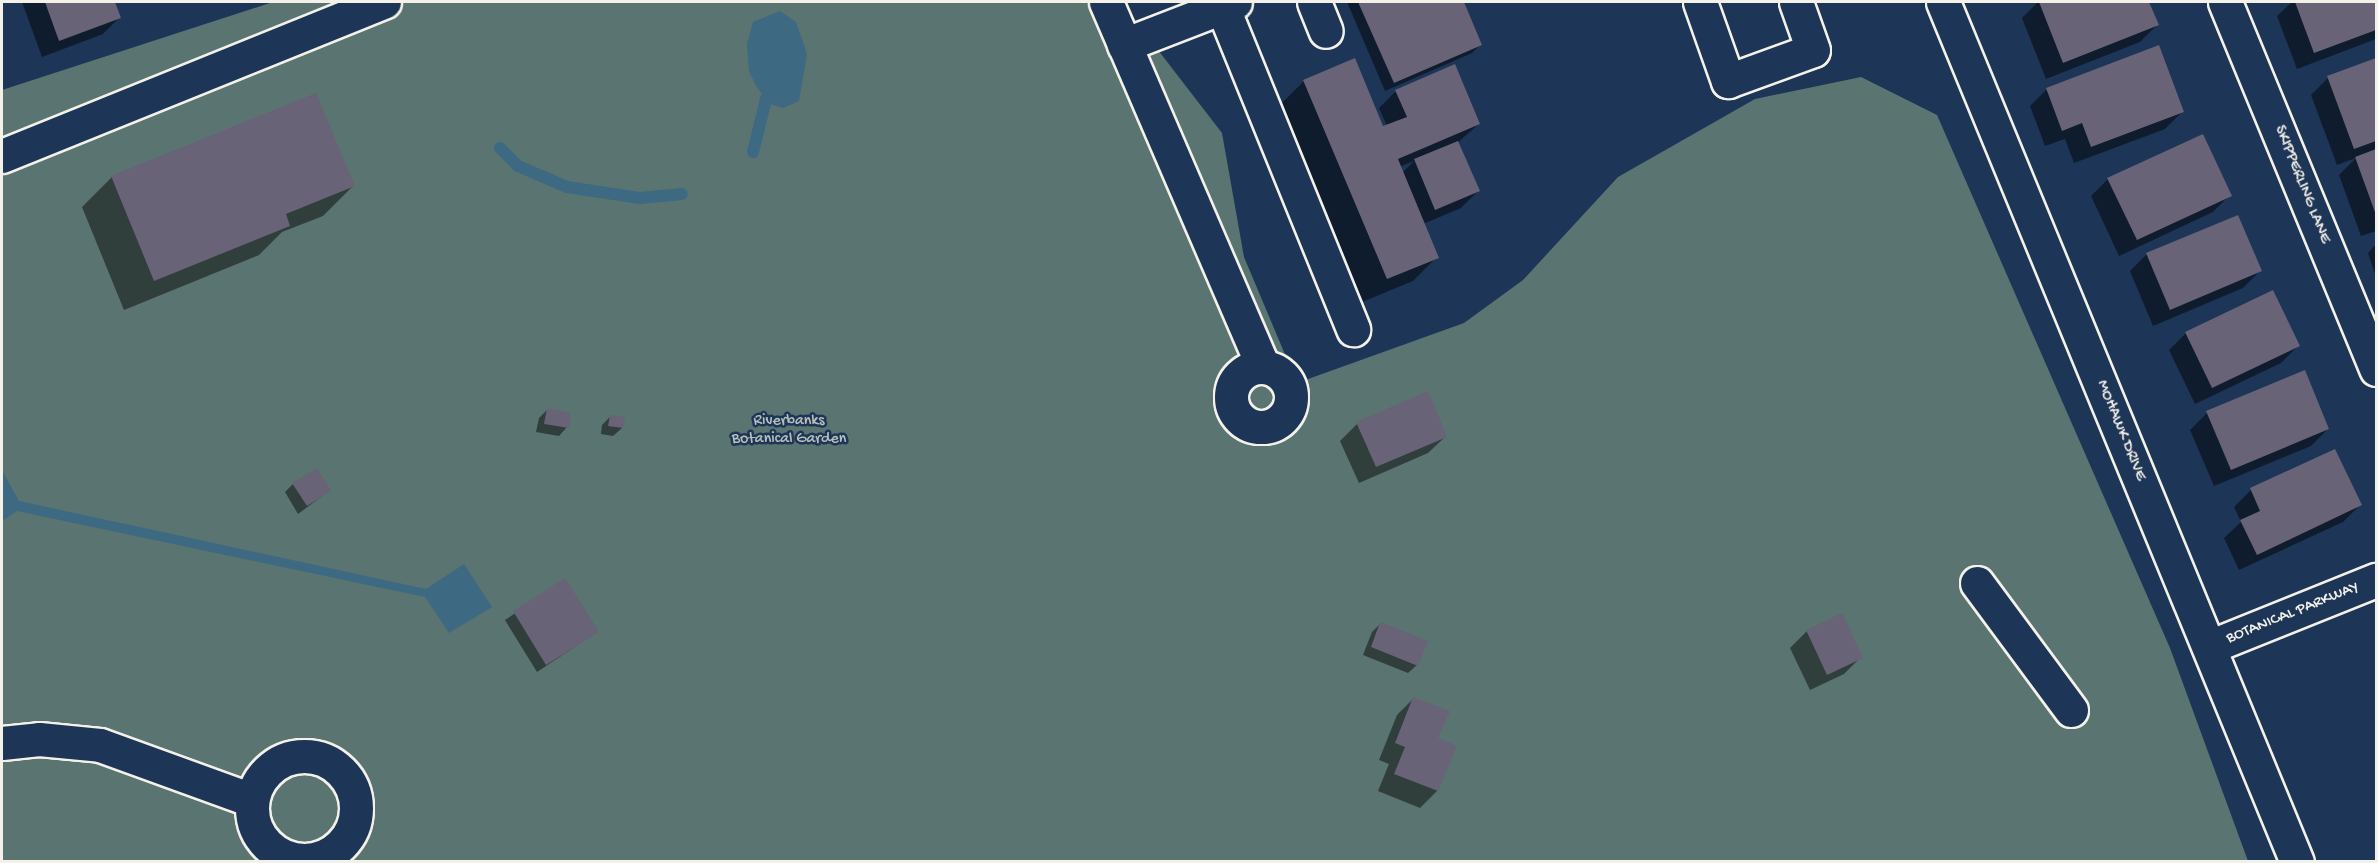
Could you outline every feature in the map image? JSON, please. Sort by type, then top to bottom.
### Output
[{"type":"street","points":[[2,156],[384,2]]},
{"type":"street","points":[[1106,2],[1263,367]]},
{"type":"street","points":[[1700,2],[1728,81],[1813,50],[1797,2]]},
{"type":"street","name":"MOHAWK DRIVE","points":[[1943,2],[2297,861]]},
{"type":"street","name":"SKIPPERLING LANE","points":[[2225,2],[2376,369]]},
{"type":"street","points":[[1125,45],[1229,4],[1353,329]]},
{"type":"street","name":"BOTANICAL PARKWAY","points":[[2209,647],[2376,580]]},
{"type":"street","points":[[1977,583],[2071,710]]},
{"type":"street","points":[[2,743],[39,739],[99,745],[252,801]]},
{"type":"green space","name":"Riverbanks Botanical Garden","points":[[273,2],[1121,2],[1222,133],[1244,257],[1297,383],[1464,323],[1523,280],[1618,177],[1755,99],[1861,77],[1937,115],[2170,648],[2248,861],[2,861],[2,90]]},
{"type":"water","points":[[780,11],[796,22],[807,54],[799,101],[783,108],[770,104],[756,86],[749,71],[747,44],[753,22]]},
{"type":"water","points":[[2,470],[19,501],[426,589],[464,564],[492,607],[449,633],[425,597],[17,511],[2,521]]},
{"type":"building","points":[[45,2],[115,2],[121,18],[59,41]]},
{"type":"building","points":[[1358,2],[1464,2],[1482,45],[1394,83]]},
{"type":"building","points":[[2039,2],[2149,2],[2159,25],[2063,63]]},
{"type":"building","points":[[2295,2],[2376,2],[2376,30],[2314,53]]},
{"type":"building","points":[[2159,45],[2184,112],[2091,147],[2082,123],[2062,131],[2046,88]]},
{"type":"building","points":[[1355,58],[1383,126],[1407,117],[1395,90],[1455,64],[1480,124],[1398,159],[1439,258],[1387,279],[1303,80]]},
{"type":"building","points":[[2376,58],[2376,141],[2354,149],[2327,76]]},
{"type":"building","points":[[316,93],[355,186],[286,214],[290,226],[154,281],[111,176]]},
{"type":"building","points":[[2203,134],[2232,196],[2137,240],[2107,178]]},
{"type":"building","points":[[1458,141],[1480,191],[1435,210],[1414,159]]},
{"type":"building","points":[[2376,149],[2376,215],[2355,157]]},
{"type":"building","points":[[2238,215],[2262,271],[2170,310],[2146,253]]},
{"type":"building","points":[[2273,290],[2300,346],[2212,388],[2185,332]]},
{"type":"building","points":[[2305,370],[2329,429],[2231,470],[2206,411]]},
{"type":"building","points":[[1428,391],[1447,437],[1376,467],[1356,422]]},
{"type":"building","points":[[547,408],[571,413],[569,428],[544,424]]},
{"type":"building","points":[[610,415],[625,417],[623,428],[608,426]]},
{"type":"building","points":[[2335,449],[2362,505],[2257,555],[2240,520],[2260,511],[2250,488]]},
{"type":"building","points":[[317,468],[331,491],[307,506],[292,483]]},
{"type":"building","points":[[565,578],[599,632],[546,665],[513,611]]},
{"type":"building","points":[[1842,613],[1863,658],[1827,675],[1806,630]]},
{"type":"building","points":[[1380,622],[1428,641],[1418,666],[1371,647]]},
{"type":"building","points":[[1413,697],[1450,711],[1438,738],[1457,746],[1438,791],[1394,774],[1405,747],[1395,743]]},
{"type":"waterway","points":[[753,152],[766,99]]},
{"type":"waterway","points":[[500,148],[518,166],[567,187],[640,198],[682,194]]}]
